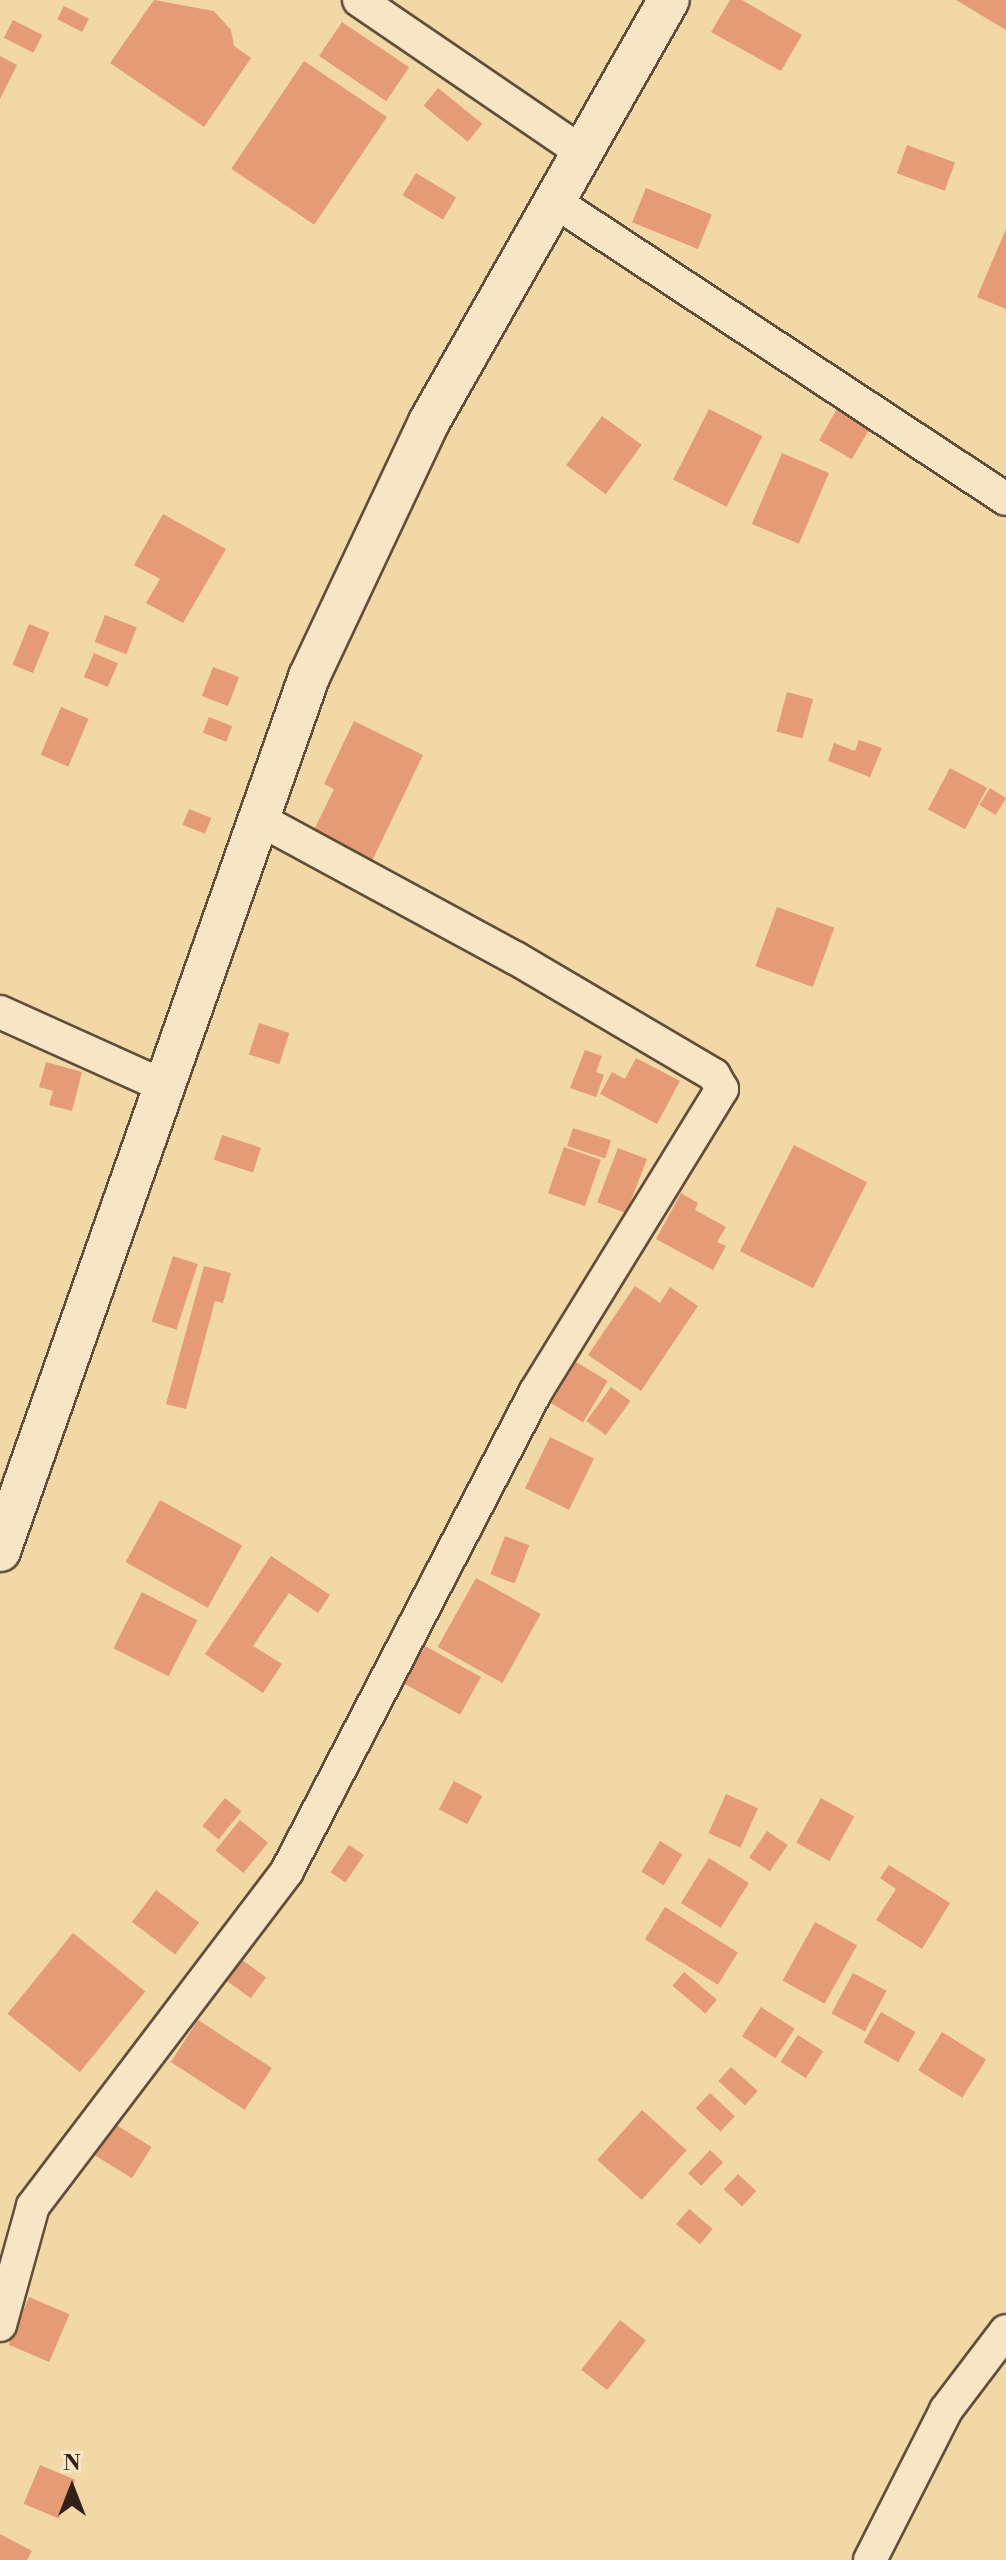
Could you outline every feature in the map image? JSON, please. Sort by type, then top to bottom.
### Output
[{"type":"street","points":[[359,0],[582,152]]},
{"type":"street","points":[[0,1551],[309,677],[365,551],[429,422],[669,0]]},
{"type":"street","points":[[554,201],[1006,499]]},
{"type":"street","points":[[0,2325],[33,2206],[287,1871],[535,1393],[722,1089],[714,1075],[528,966],[257,818]]},
{"type":"street","points":[[0,1012],[164,1086]]},
{"type":"street","points":[[870,2560],[946,2410],[1006,2331]]},
{"type":"building","points":[[154,0],[214,11],[231,30],[234,46],[251,58],[204,127],[110,63]]},
{"type":"building","points":[[730,0],[742,0],[802,35],[781,71],[711,32]]},
{"type":"building","points":[[956,0],[1006,0],[1006,30]]},
{"type":"building","points":[[64,6],[89,19],[82,32],[57,19]]},
{"type":"building","points":[[13,20],[42,35],[33,53],[4,38]]},
{"type":"building","points":[[342,22],[409,67],[386,101],[319,56]]},
{"type":"building","points":[[0,56],[17,65],[0,99]]},
{"type":"building","points":[[304,61],[387,117],[314,225],[231,169]]},
{"type":"building","points":[[438,88],[482,124],[468,142],[424,106]]},
{"type":"building","points":[[907,145],[955,162],[945,191],[897,173]]},
{"type":"building","points":[[416,173],[456,197],[443,219],[403,195]]},
{"type":"building","points":[[646,188],[712,215],[698,249],[632,222]]},
{"type":"building","points":[[1006,229],[1006,309],[977,297]]},
{"type":"building","points":[[709,409],[762,436],[727,507],[673,479]]},
{"type":"building","points":[[837,409],[870,428],[852,459],[819,440]]},
{"type":"building","points":[[602,416],[642,445],[606,494],[566,465]]},
{"type":"building","points":[[782,453],[829,473],[799,544],[752,524]]},
{"type":"building","points":[[163,514],[226,549],[183,623],[146,603],[160,579],[134,565]]},
{"type":"building","points":[[105,615],[137,627],[126,654],[95,642]]},
{"type":"building","points":[[29,624],[49,632],[33,673],[13,665]]},
{"type":"building","points":[[94,653],[118,663],[108,687],[84,677]]},
{"type":"building","points":[[213,667],[239,677],[228,706],[202,696]]},
{"type":"building","points":[[787,692],[813,699],[802,739],[776,732]]},
{"type":"building","points":[[61,707],[89,719],[68,767],[41,755]]},
{"type":"building","points":[[209,717],[232,726],[226,742],[203,733]]},
{"type":"building","points":[[354,721],[423,755],[372,861],[313,832],[334,789],[324,784]]},
{"type":"building","points":[[859,740],[882,748],[870,777],[828,761],[834,743],[855,751]]},
{"type":"building","points":[[950,768],[987,788],[965,829],[928,809]]},
{"type":"building","points":[[990,788],[1006,798],[996,815],[979,805]]},
{"type":"building","points":[[189,809],[211,818],[205,834],[183,825]]},
{"type":"building","points":[[777,907],[834,928],[813,987],[755,966]]},
{"type":"building","points":[[259,1023],[289,1033],[279,1064],[249,1054]]},
{"type":"building","points":[[585,1050],[602,1056],[596,1072],[604,1075],[596,1097],[570,1088]]},
{"type":"building","points":[[636,1058],[680,1081],[657,1124],[600,1094],[612,1072],[625,1079]]},
{"type":"building","points":[[46,1062],[82,1072],[72,1111],[49,1105],[53,1091],[39,1087]]},
{"type":"building","points":[[573,1128],[611,1140],[605,1158],[567,1146]]},
{"type":"building","points":[[222,1135],[261,1148],[253,1172],[214,1160]]},
{"type":"building","points":[[794,1145],[867,1182],[813,1288],[740,1251]]},
{"type":"building","points":[[564,1147],[601,1160],[585,1206],[548,1193]]},
{"type":"building","points":[[618,1148],[647,1159],[626,1213],[597,1202]]},
{"type":"building","points":[[681,1193],[698,1203],[695,1210],[726,1227],[717,1242],[726,1246],[713,1270],[656,1239]]},
{"type":"building","points":[[173,1256],[198,1264],[176,1330],[152,1322]]},
{"type":"building","points":[[204,1266],[231,1273],[223,1303],[215,1301],[186,1409],[166,1404]]},
{"type":"building","points":[[635,1286],[660,1303],[670,1287],[698,1306],[641,1391],[588,1355]]},
{"type":"building","points":[[576,1362],[608,1381],[583,1422],[551,1403]]},
{"type":"building","points":[[611,1387],[630,1401],[606,1435],[586,1421]]},
{"type":"building","points":[[550,1437],[594,1458],[569,1510],[525,1488]]},
{"type":"building","points":[[160,1500],[242,1546],[208,1608],[126,1562]]},
{"type":"building","points":[[505,1536],[529,1545],[515,1584],[490,1574]]},
{"type":"building","points":[[271,1556],[330,1595],[318,1613],[289,1593],[253,1646],[282,1664],[263,1693],[205,1654]]},
{"type":"building","points":[[476,1578],[541,1614],[502,1683],[438,1647]]},
{"type":"building","points":[[142,1592],[197,1620],[169,1676],[113,1648]]},
{"type":"building","points":[[425,1646],[481,1677],[460,1715],[404,1684]]},
{"type":"building","points":[[454,1781],[482,1796],[467,1824],[439,1809]]},
{"type":"building","points":[[726,1794],[758,1808],[740,1848],[709,1833]]},
{"type":"building","points":[[225,1798],[241,1811],[219,1839],[202,1826]]},
{"type":"building","points":[[821,1798],[854,1816],[830,1861],[796,1843]]},
{"type":"building","points":[[240,1820],[268,1843],[243,1873],[215,1850]]},
{"type":"building","points":[[767,1831],[788,1845],[770,1872],[749,1858]]},
{"type":"building","points":[[660,1841],[682,1854],[664,1885],[641,1872]]},
{"type":"building","points":[[349,1845],[364,1855],[345,1882],[331,1872]]},
{"type":"building","points":[[709,1858],[749,1883],[721,1928],[681,1903]]},
{"type":"building","points":[[889,1865],[950,1903],[922,1949],[876,1920],[896,1889],[880,1878]]},
{"type":"building","points":[[156,1890],[199,1922],[175,1954],[132,1922]]},
{"type":"building","points":[[665,1907],[738,1953],[718,1985],[645,1939]]},
{"type":"building","points":[[815,1922],[857,1945],[824,2004],[783,1981]]},
{"type":"building","points":[[73,1933],[145,1992],[80,2072],[8,2014]]},
{"type":"building","points":[[241,1959],[266,1977],[251,1998],[226,1980]]},
{"type":"building","points":[[684,1972],[717,2000],[705,2013],[672,1986]]},
{"type":"building","points":[[853,1973],[887,1991],[865,2031],[831,2014]]},
{"type":"building","points":[[761,2007],[795,2029],[775,2058],[742,2036]]},
{"type":"building","points":[[881,2012],[916,2032],[898,2062],[863,2042]]},
{"type":"building","points":[[198,2020],[272,2068],[245,2110],[171,2062]]},
{"type":"building","points":[[942,2032],[986,2060],[962,2098],[918,2070]]},
{"type":"building","points":[[798,2035],[823,2051],[806,2078],[781,2062]]},
{"type":"building","points":[[731,2067],[758,2091],[745,2105],[718,2081]]},
{"type":"building","points":[[710,2093],[735,2116],[721,2132],[696,2108]]},
{"type":"building","points":[[642,2110],[687,2150],[642,2200],[597,2160]]},
{"type":"building","points":[[110,2121],[152,2147],[132,2178],[90,2152]]},
{"type":"building","points":[[710,2150],[723,2162],[701,2186],[688,2173]]},
{"type":"building","points":[[738,2174],[756,2191],[742,2206],[724,2189]]},
{"type":"building","points":[[689,2209],[713,2229],[700,2244],[676,2224]]},
{"type":"building","points":[[29,2297],[70,2314],[49,2362],[9,2345]]},
{"type":"building","points":[[620,2320],[646,2340],[607,2390],[581,2370]]},
{"type":"building","points":[[40,2465],[75,2480],[59,2519],[24,2504]]},
{"type":"building","points":[[0,2534],[32,2551],[27,2560],[0,2560]]}]
